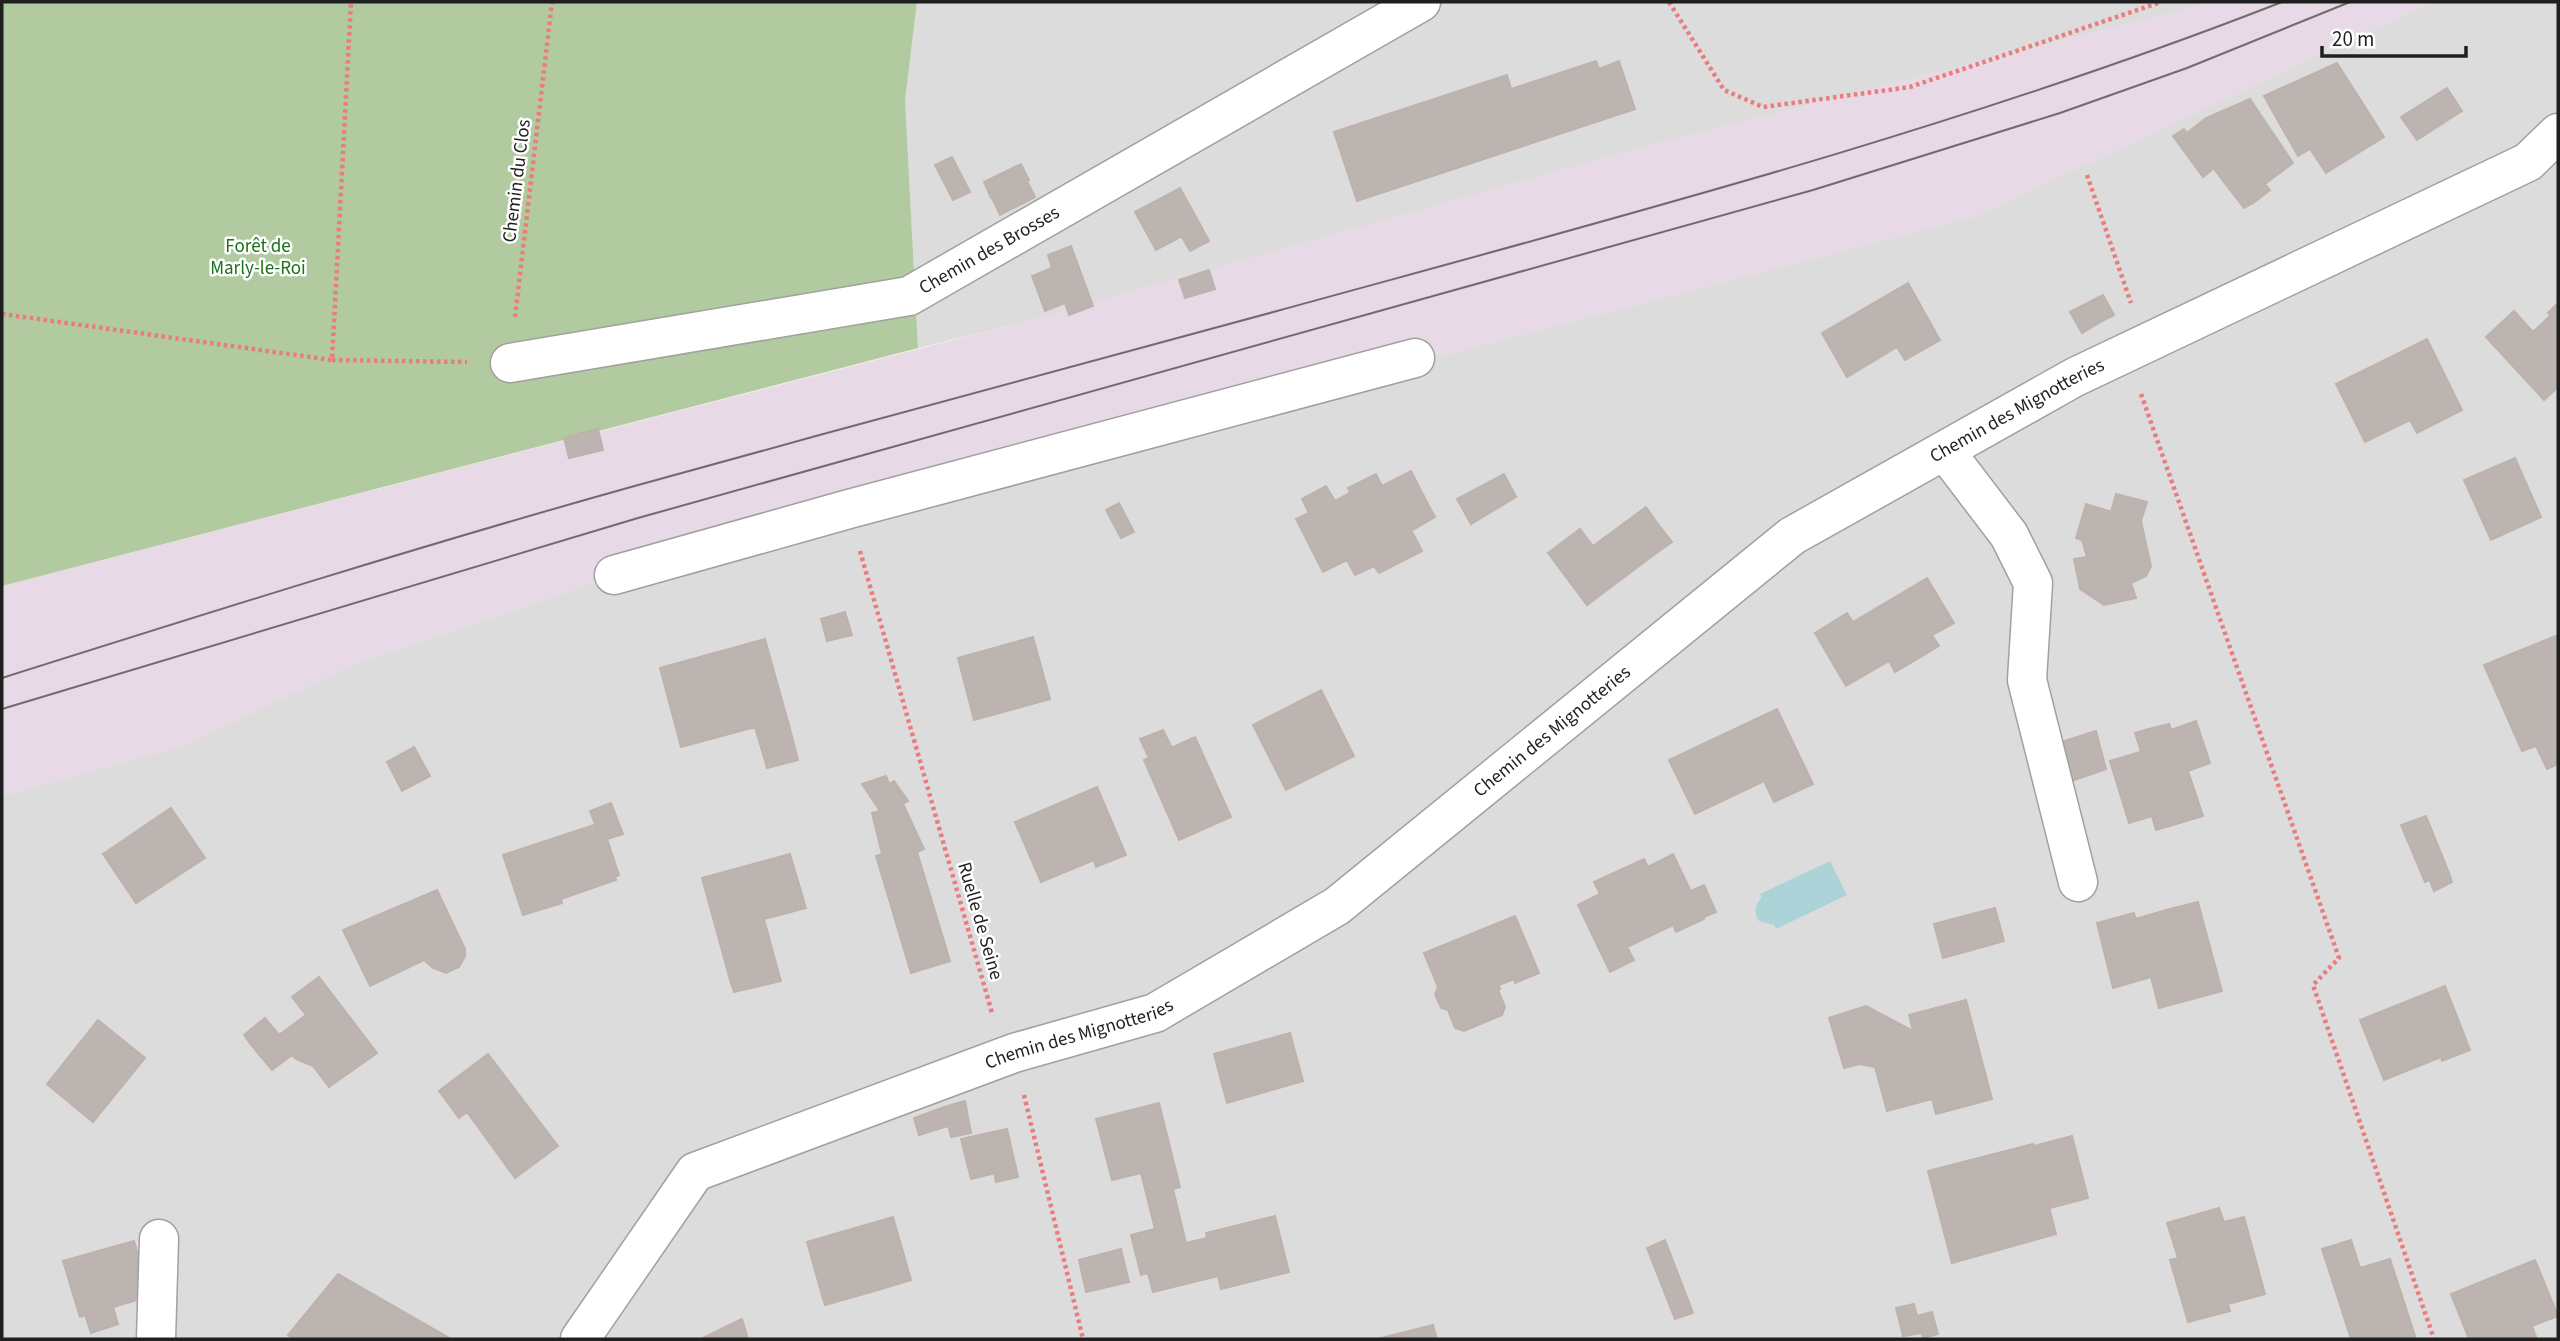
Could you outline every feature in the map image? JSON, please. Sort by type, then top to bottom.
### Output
[{"type":"street","name":"Chemin des Brosses","points":[[510,363],[909,296],[1421,2]]},
{"type":"street","name":"Chemin des Mignotteries","points":[[580,1339],[695,1172],[1014,1053],[1155,1013],[1337,906],[1793,536],[2075,377],[2529,162],[2558,133]]},
{"type":"street","points":[[614,575],[849,509],[1415,358]]},
{"type":"street","points":[[1945,451],[2009,535],[2033,583],[2027,680],[2078,882]]},
{"type":"street","points":[[156,1339],[159,1239]]},
{"type":"path","points":[[332,360],[351,2]]},
{"type":"path","name":"Chemin du Clos","points":[[510,363],[552,2]]},
{"type":"path","points":[[1669,2],[1724,90],[1763,107],[1910,87],[2161,2]]},
{"type":"path","points":[[2087,175],[2136,349],[2339,958],[2313,985],[2434,1339]]},
{"type":"path","points":[[2,314],[332,360],[510,363]]},
{"type":"path","name":"Ruelle de Seine","points":[[849,509],[996,1029],[1014,1053],[1083,1339]]},
{"type":"shaded area","points":[[917,2],[2206,2],[2199,6],[1651,145],[1028,321],[918,348],[905,100]]},
{"type":"shaded area","points":[[2206,2],[2432,2],[1976,216],[669,557],[347,667],[188,744],[2,796],[2,586],[1028,321],[1651,145],[2199,6]]},
{"type":"shaded area","points":[[2432,2],[2558,2],[2558,1339],[2,1339],[2,796],[188,744],[347,667],[669,557],[1976,216]]},
{"type":"green space","name":"Forêt de Marly-le-Roi","points":[[2,2],[917,2],[905,100],[918,348],[2,586]]},
{"type":"water","points":[[1830,861],[1847,895],[1776,929],[1774,925],[1759,921],[1755,912],[1762,897],[1760,894]]},
{"type":"building","points":[[1596,61],[1599,69],[1619,61],[1635,109],[1357,201],[1334,132],[1507,75],[1511,89]]},
{"type":"building","points":[[2337,63],[2384,137],[2326,173],[2310,149],[2298,156],[2264,96]]},
{"type":"building","points":[[2447,88],[2462,111],[2417,140],[2401,117]]},
{"type":"building","points":[[2250,99],[2293,163],[2265,184],[2270,190],[2253,203],[2235,180],[2227,186],[2187,133],[2206,118]]},
{"type":"building","points":[[2184,129],[2214,168],[2203,177],[2173,136]]},
{"type":"building","points":[[952,157],[970,192],[953,200],[935,165]]},
{"type":"building","points":[[1021,164],[1029,180],[991,198],[984,182]]},
{"type":"building","points":[[2235,180],[2253,203],[2244,208],[2227,186]]},
{"type":"building","points":[[1027,181],[1035,197],[1000,215],[992,198]]},
{"type":"building","points":[[1180,188],[1201,226],[1156,250],[1135,212]]},
{"type":"building","points":[[1201,226],[1209,241],[1190,251],[1182,237]]},
{"type":"building","points":[[1071,246],[1093,306],[1069,315],[1065,303],[1045,311],[1032,276],[1052,268],[1048,255]]},
{"type":"building","points":[[1209,270],[1215,289],[1185,298],[1179,280]]},
{"type":"building","points":[[1908,283],[1940,340],[1905,360],[1897,347],[1847,377],[1822,333]]},
{"type":"building","points":[[2103,295],[2114,315],[2104,320],[2093,300]]},
{"type":"building","points":[[2093,300],[2104,320],[2082,333],[2070,312]]},
{"type":"building","points":[[2558,303],[2558,387],[2544,400],[2486,337],[2514,311],[2533,332],[2551,315],[2548,313]]},
{"type":"building","points":[[2427,339],[2462,410],[2417,433],[2410,420],[2365,442],[2336,384]]},
{"type":"building","points":[[598,429],[603,450],[569,458],[564,438]]},
{"type":"building","points":[[2515,458],[2541,517],[2491,540],[2464,480]]},
{"type":"building","points":[[1411,471],[1429,506],[1405,519],[1418,543],[1374,566],[1367,550],[1323,572],[1296,519],[1309,513],[1302,499],[1326,486],[1335,501],[1350,493],[1348,488],[1376,474],[1382,486]]},
{"type":"building","points":[[1504,474],[1516,497],[1471,524],[1457,499]]},
{"type":"building","points":[[2116,494],[2147,502],[2141,521],[2111,512]]},
{"type":"building","points":[[1119,503],[1134,532],[1121,538],[1106,510]]},
{"type":"building","points":[[2086,504],[2141,521],[2151,566],[2146,576],[2131,583],[2136,598],[2104,605],[2080,589],[2074,559],[2087,557],[2082,540],[2076,538]]},
{"type":"building","points":[[1429,506],[1435,517],[1411,531],[1405,519]]},
{"type":"building","points":[[1646,507],[1655,520],[1643,529],[1659,551],[1587,605],[1548,553],[1580,529],[1593,546]]},
{"type":"building","points":[[1655,520],[1672,542],[1659,551],[1643,529]]},
{"type":"building","points":[[1418,543],[1422,551],[1379,573],[1374,566]]},
{"type":"building","points":[[1367,550],[1374,566],[1355,575],[1347,560]]},
{"type":"building","points":[[1927,578],[1954,623],[1932,635],[1939,646],[1895,672],[1889,661],[1846,686],[1815,633],[1847,613],[1853,622]]},
{"type":"building","points":[[845,612],[852,635],[827,641],[821,619]]},
{"type":"building","points":[[2558,635],[2558,764],[2547,769],[2536,746],[2522,751],[2484,665]]},
{"type":"building","points":[[1033,637],[1050,699],[974,720],[958,658]]},
{"type":"building","points":[[765,639],[785,711],[753,720],[755,727],[681,747],[660,668]]},
{"type":"building","points":[[1321,690],[1354,756],[1286,790],[1253,725]]},
{"type":"building","points":[[1777,709],[1813,784],[1774,802],[1764,781],[1695,814],[1669,760]]},
{"type":"building","points":[[785,711],[789,725],[757,734],[753,720]]},
{"type":"building","points":[[2196,721],[2210,763],[2188,771],[2203,816],[2156,830],[2152,816],[2129,823],[2110,761],[2150,749],[2145,730],[2169,724],[2171,730]]},
{"type":"building","points":[[789,725],[798,760],[767,768],[757,734]]},
{"type":"building","points":[[1163,730],[1172,748],[1149,758],[1140,739]]},
{"type":"building","points":[[2145,730],[2150,749],[2141,752],[2135,733]]},
{"type":"building","points":[[2096,731],[2106,769],[2066,783],[2055,744]]},
{"type":"building","points":[[1195,737],[1231,817],[1179,840],[1144,760]]},
{"type":"building","points":[[414,747],[430,776],[402,791],[387,762]]},
{"type":"building","points":[[886,776],[889,784],[894,781],[908,801],[903,804],[924,849],[917,852],[950,961],[911,973],[876,856],[882,854],[872,813],[880,811],[862,784]]},
{"type":"building","points":[[1097,787],[1126,855],[1096,867],[1094,860],[1041,882],[1015,822]]},
{"type":"building","points":[[611,803],[623,834],[607,839],[605,835],[600,837],[590,811]]},
{"type":"building","points":[[171,808],[205,858],[136,903],[103,854]]},
{"type":"building","points":[[2426,816],[2449,873],[2425,882],[2401,825]]},
{"type":"building","points":[[597,824],[600,837],[605,835],[607,839],[619,875],[615,877],[616,880],[561,899],[562,903],[523,915],[503,855]]},
{"type":"building","points":[[790,854],[806,908],[764,919],[777,967],[730,980],[702,878]]},
{"type":"building","points":[[1673,854],[1704,919],[1676,932],[1673,925],[1627,947],[1634,960],[1610,972],[1578,905],[1600,894],[1594,882],[1644,859],[1648,867]]},
{"type":"building","points":[[2449,873],[2452,882],[2434,891],[2430,881]]},
{"type":"building","points":[[1704,885],[1716,912],[1704,917],[1691,891]]},
{"type":"building","points":[[437,890],[465,949],[465,956],[459,967],[446,973],[433,968],[424,960],[370,986],[343,930]]},
{"type":"building","points":[[2198,902],[2204,925],[2196,927],[2190,904]]},
{"type":"building","points":[[2190,904],[2196,927],[2204,925],[2222,991],[2159,1008],[2151,977],[2113,988],[2097,923],[2134,913],[2138,928],[2167,920],[2174,908]]},
{"type":"building","points":[[1995,908],[2004,941],[1943,958],[1934,924]]},
{"type":"building","points":[[2174,908],[2167,920],[2138,928],[2135,919]]},
{"type":"building","points":[[1515,916],[1539,973],[1515,983],[1514,979],[1499,985],[1498,990],[1505,1007],[1502,1015],[1464,1031],[1455,1028],[1448,1010],[1441,1008],[1435,994],[1438,987],[1424,953]]},
{"type":"building","points":[[777,967],[781,981],[734,992],[730,980]]},
{"type":"building","points":[[319,977],[377,1053],[329,1087],[313,1066],[292,1055],[272,1070],[252,1046],[274,1029],[279,1035],[306,1015],[292,997]]},
{"type":"building","points":[[2445,986],[2470,1050],[2442,1061],[2441,1057],[2384,1080],[2360,1020]]},
{"type":"building","points":[[1966,1000],[1992,1099],[1936,1114],[1932,1099],[1887,1111],[1875,1067],[1859,1064],[1844,1068],[1829,1018],[1866,1006],[1913,1031],[1909,1015]]},
{"type":"building","points":[[265,1018],[274,1029],[252,1046],[244,1035]]},
{"type":"building","points":[[98,1020],[145,1058],[93,1122],[47,1084]]},
{"type":"building","points":[[1290,1033],[1303,1081],[1227,1103],[1214,1054]]},
{"type":"building","points":[[488,1054],[558,1146],[515,1178],[467,1112],[459,1118],[439,1091]]},
{"type":"building","points":[[965,1101],[971,1133],[951,1137],[944,1107]]},
{"type":"building","points":[[1159,1103],[1180,1187],[1173,1189],[1186,1243],[1207,1238],[1206,1233],[1275,1216],[1289,1272],[1221,1289],[1218,1276],[1153,1292],[1148,1273],[1141,1275],[1131,1235],[1155,1229],[1141,1173],[1112,1180],[1096,1119]]},
{"type":"building","points":[[944,1107],[948,1126],[919,1135],[914,1118]]},
{"type":"building","points":[[1007,1129],[1016,1168],[971,1179],[961,1139]]},
{"type":"building","points":[[2072,1136],[2088,1198],[2050,1208],[2034,1146]]},
{"type":"building","points":[[2033,1144],[2056,1234],[1952,1263],[1928,1171]]},
{"type":"building","points":[[1016,1168],[1018,1177],[996,1182],[994,1173]]},
{"type":"building","points":[[2219,1208],[2224,1222],[2244,1217],[2265,1294],[2228,1304],[2230,1311],[2188,1322],[2170,1260],[2178,1258],[2167,1223]]},
{"type":"building","points":[[893,1217],[911,1280],[878,1290],[875,1279],[855,1285],[856,1289],[823,1299],[807,1242]]},
{"type":"building","points":[[1665,1240],[1693,1313],[1675,1319],[1647,1248]]},
{"type":"building","points":[[2351,1240],[2360,1268],[2390,1259],[2416,1339],[2351,1339],[2322,1249]]},
{"type":"building","points":[[134,1241],[150,1296],[80,1317],[63,1261]]},
{"type":"building","points":[[1121,1249],[1129,1282],[1086,1292],[1079,1260]]},
{"type":"building","points":[[2535,1260],[2558,1316],[2532,1326],[2537,1339],[2469,1339],[2451,1294]]},
{"type":"building","points":[[338,1274],[451,1339],[293,1339],[288,1335]]},
{"type":"building","points":[[875,1279],[878,1290],[825,1305],[823,1299],[856,1289],[855,1285]]},
{"type":"building","points":[[1914,1304],[1921,1333],[1903,1336],[1896,1308]]},
{"type":"building","points":[[113,1307],[118,1324],[91,1333],[85,1315]]},
{"type":"building","points":[[1932,1312],[1938,1334],[1923,1338],[1917,1316]]},
{"type":"building","points":[[742,1319],[748,1339],[726,1339],[721,1329]]},
{"type":"building","points":[[1433,1325],[1437,1339],[1377,1339]]},
{"type":"building","points":[[721,1329],[726,1339],[701,1339]]},
{"type":"tram line","points":[[2,678],[552,509],[1784,170],[2035,91],[2282,2]]},
{"type":"tram line","points":[[2,709],[638,518],[1813,190],[2060,113],[2187,68],[2350,2]]}]
